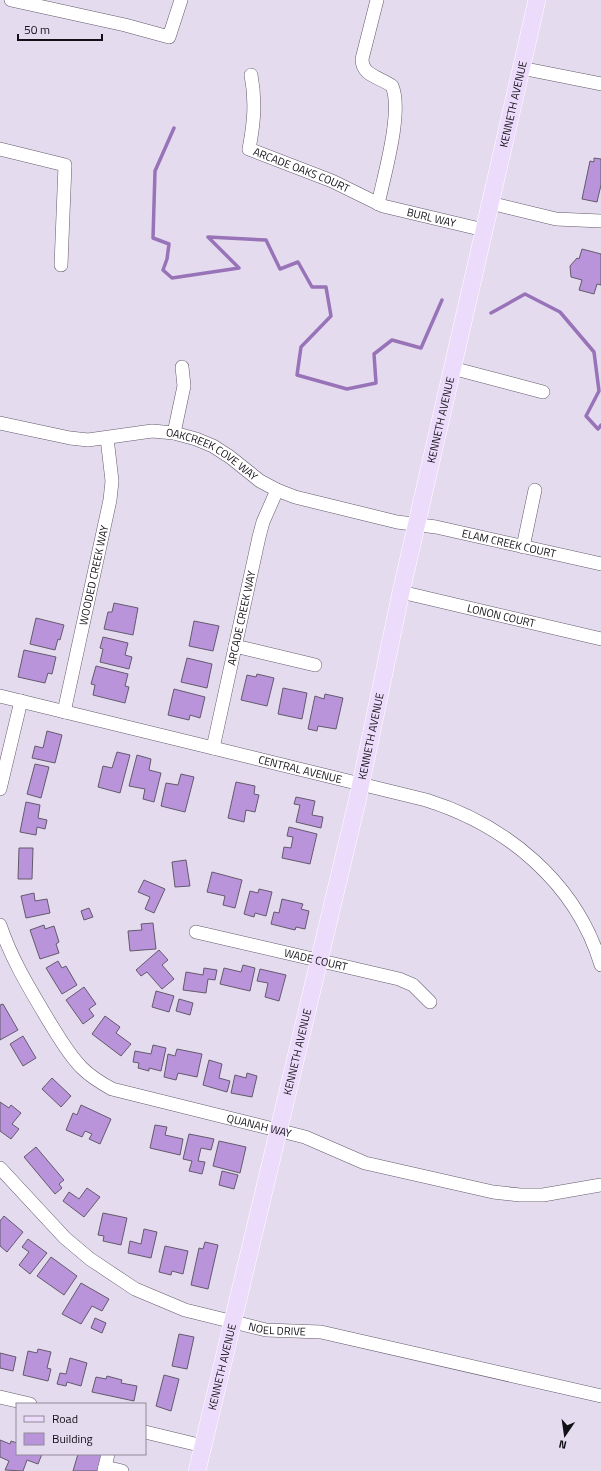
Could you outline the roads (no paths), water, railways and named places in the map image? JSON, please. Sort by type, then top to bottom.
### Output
[{"type":"main road","name":"KENNETH AVENUE","points":[[198,1471],[360,784],[401,592],[537,0]]},
{"type":"street","points":[[11,0],[125,25],[169,37],[180,0]]},
{"type":"street","points":[[377,0],[362,59],[362,66],[365,71],[392,86],[395,93],[395,118],[378,204]]},
{"type":"street","points":[[521,68],[601,84]]},
{"type":"street","name":"ARCADE OAKS COURT","points":[[252,75],[255,97],[255,114],[248,149],[332,181],[378,204]]},
{"type":"street","points":[[0,149],[65,165],[61,265]]},
{"type":"street","points":[[490,203],[556,219],[601,221]]},
{"type":"street","name":"BURL WAY","points":[[378,204],[484,230]]},
{"type":"street","points":[[174,433],[184,386],[182,368]]},
{"type":"street","points":[[452,368],[543,392]]},
{"type":"street","name":"OAKCREEK COVE WAY","points":[[0,423],[70,438],[88,440],[152,431],[174,433],[196,439],[213,446],[230,457],[260,481],[277,490],[296,497],[397,522],[417,524]]},
{"type":"street","name":"WOODED CREEK WAY","points":[[64,712],[110,500],[112,474],[107,438]]},
{"type":"street","name":"ARCADE CREEK WAY","points":[[213,748],[259,537],[263,522],[277,490]]},
{"type":"street","points":[[523,547],[535,490]]},
{"type":"street","name":"ELAM CREEK COURT","points":[[417,524],[601,564]]},
{"type":"street","name":"LONON COURT","points":[[401,592],[601,639]]},
{"type":"street","points":[[235,646],[315,665]]},
{"type":"street","name":"CENTRAL AVENUE","points":[[0,696],[447,806],[466,814],[507,838],[532,858],[562,890],[589,934],[601,965]]},
{"type":"street","points":[[0,789],[21,701]]},
{"type":"street","name":"QUANAH WAY","points":[[0,925],[12,957],[23,979],[70,1055],[82,1069],[96,1080],[121,1092],[305,1136],[364,1163],[493,1192],[520,1196],[543,1195],[570,1192],[601,1185]]},
{"type":"street","name":"WADE COURT","points":[[196,932],[406,981],[419,990],[430,1002]]},
{"type":"street","name":"NOEL DRIVE","points":[[0,1168],[65,1238],[107,1272],[155,1298],[185,1310],[266,1330],[321,1332],[601,1396]]},
{"type":"street","points":[[0,1397],[26,1403]]},
{"type":"street","points":[[146,1432],[203,1446]]},
{"type":"street","points":[[108,1455],[113,1470]]},
{"type":"waterway","points":[[174,128],[155,171],[153,238],[169,244],[167,259],[163,270],[172,278],[239,268],[208,237],[266,240],[280,269],[298,262],[312,287],[326,287],[331,316],[301,347],[297,375],[347,389],[376,383],[374,354],[392,340],[421,348],[442,300]]},
{"type":"waterway","points":[[491,313],[525,294],[560,312],[594,352],[599,391],[586,416],[598,429],[601,425]]}]
